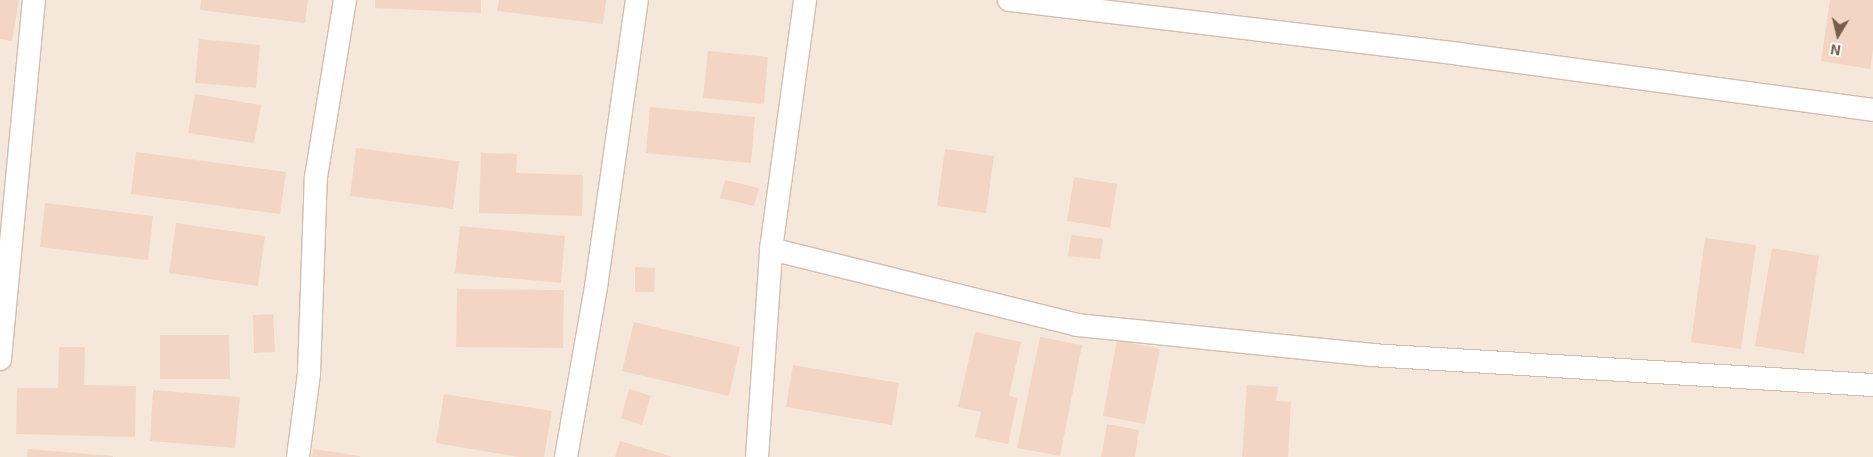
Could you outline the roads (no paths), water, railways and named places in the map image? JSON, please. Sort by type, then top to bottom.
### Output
[{"type":"street","points":[[0,359],[34,0]]},
{"type":"street","points":[[298,457],[309,373],[316,177],[345,0]]},
{"type":"street","points":[[566,457],[596,287],[637,0]]},
{"type":"street","points":[[757,457],[771,249],[804,0]]},
{"type":"street","points":[[1008,0],[1460,54],[1873,110]]},
{"type":"street","points":[[771,249],[1077,326],[1371,354],[1873,385]]}]
